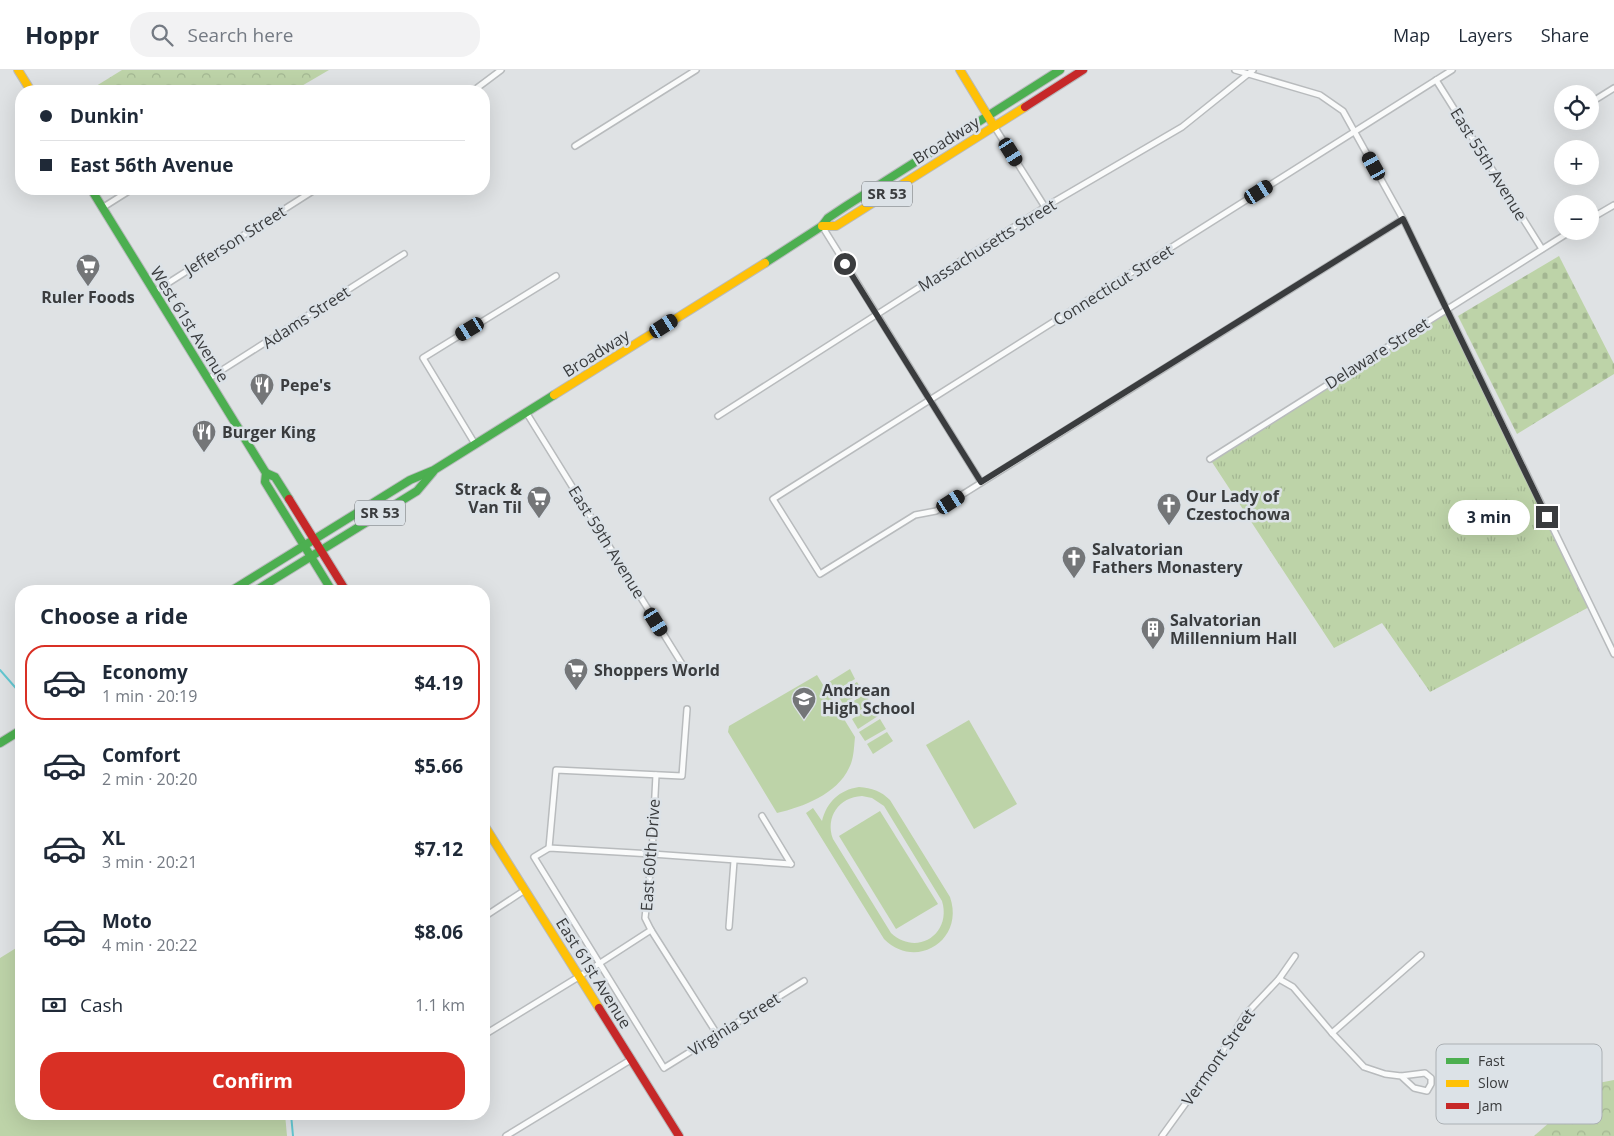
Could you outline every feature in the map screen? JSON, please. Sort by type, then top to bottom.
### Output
[{"type":"main road","points":[[18,70],[27,85]]},
{"type":"main road","points":[[960,70],[994,126]]},
{"type":"main road","name":"Broadway","points":[[240,585],[410,480],[434,470],[476,444],[822,226],[828,218],[1060,70]]},
{"type":"main road","name":"Broadway","points":[[822,226],[836,226],[1083,70]]},
{"type":"main road","name":"West 61st Avenue","points":[[94,195],[266,473],[275,477],[314,540]]},
{"type":"main road","name":"Broadway","points":[[264,585],[417,490],[434,470]]},
{"type":"main road","name":"West 61st Avenue","points":[[266,473],[265,482],[310,556]]},
{"type":"main road","points":[[314,540],[342,585]]},
{"type":"main road","points":[[310,556],[328,585]]},
{"type":"main road","points":[[0,743],[15,734]]},
{"type":"main road","name":"East 61st Avenue","points":[[490,835],[679,1136]]},
{"type":"street","points":[[481,85],[501,70]]},
{"type":"street","points":[[575,146],[696,70]]},
{"type":"street","points":[[1235,70],[1320,95],[1343,111],[1403,219],[1614,654]]},
{"type":"street","name":"Massachusetts Street","points":[[718,416],[1045,207],[1182,127],[1253,70]]},
{"type":"street","name":"Connecticut Street","points":[[981,482],[936,511],[915,515],[820,574],[773,499],[1452,70]]},
{"type":"street","name":"East 55th Avenue","points":[[1436,80],[1542,249]]},
{"type":"street","points":[[1599,97],[1614,88]]},
{"type":"street","points":[[994,126],[1045,207]]},
{"type":"street","points":[[102,208],[123,195]]},
{"type":"street","name":"Jefferson Street","points":[[154,292],[307,195]]},
{"type":"street","points":[[1599,214],[1614,205]]},
{"type":"street","points":[[822,226],[981,482],[1403,219]]},
{"type":"street","name":"Delaware Street","points":[[1210,459],[1556,240]]},
{"type":"street","name":"Adams Street","points":[[208,379],[404,254]]},
{"type":"street","points":[[476,444],[423,358],[556,276]]},
{"type":"street","name":"East 59th Avenue","points":[[526,412],[687,672]]},
{"type":"street","points":[[549,848],[556,770],[682,776],[687,709]]},
{"type":"street","name":"East 60th Drive","points":[[656,775],[652,854],[646,918],[650,930],[717,1034]]},
{"type":"street","points":[[599,964],[534,858],[549,848],[791,864],[762,816]]},
{"type":"street","points":[[729,927],[734,861]]},
{"type":"street","points":[[490,913],[525,890]]},
{"type":"street","points":[[490,1031],[650,930]]},
{"type":"street","points":[[1332,1033],[1421,955]]},
{"type":"street","name":"Vermont Street","points":[[1162,1136],[1217,1060],[1245,1015],[1279,979],[1295,956]]},
{"type":"street","name":"Virginia Street","points":[[599,964],[664,1068],[804,981]]},
{"type":"street","points":[[1279,979],[1293,988],[1364,1067],[1385,1074],[1401,1076],[1425,1073],[1431,1078],[1431,1084],[1427,1091],[1414,1088],[1401,1076]]},
{"type":"street","points":[[506,1136],[632,1059]]},
{"type":"green space","points":[[122,70],[329,70],[303,85],[98,85]]},
{"type":"green space","points":[[1559,256],[1614,364],[1614,374],[1517,434],[1458,316]]},
{"type":"green space","points":[[1446,310],[1591,606],[1430,692],[1382,623],[1334,648],[1210,459]]},
{"type":"green space","points":[[850,669],[855,679],[835,691],[829,682]]},
{"type":"green space","points":[[817,675],[855,737],[852,761],[844,777],[828,792],[808,803],[777,813],[728,732],[729,726]]},
{"type":"green space","points":[[857,682],[863,692],[843,704],[837,694]]},
{"type":"green space","points":[[865,694],[871,704],[850,716],[844,707]]},
{"type":"green space","points":[[872,707],[878,716],[858,729],[852,719]]},
{"type":"green space","points":[[880,719],[886,729],[865,741],[859,732]]},
{"type":"green space","points":[[969,720],[1017,804],[974,829],[926,745]]},
{"type":"green space","points":[[887,732],[893,741],[873,754],[867,744]]},
{"type":"green space","points":[[859,787],[872,789],[880,792],[890,800],[950,897],[953,912],[951,926],[944,938],[935,946],[923,951],[910,952],[897,948],[884,939],[806,813],[813,808],[822,821],[827,808],[835,798],[845,791]],"holes":[[[854,797],[872,798],[884,806],[942,901],[944,913],[942,923],[937,932],[921,942],[911,943],[901,940],[891,933],[833,839],[831,823],[836,810],[841,804]]]},
{"type":"green space","points":[[880,811],[938,904],[896,929],[839,836]]},
{"type":"green space","points":[[15,949],[15,1120],[286,1120],[287,1136],[0,1136],[0,958]]},
{"type":"green space","points":[[1614,1080],[1614,1136],[1534,1136],[1548,1124],[1602,1124],[1602,1082]]},
{"type":"waterway","points":[[0,670],[15,687]]},
{"type":"waterway","points":[[292,1120],[293,1136]]},
{"type":"traffic: fast","points":[[765,263],[822,226],[828,218],[846,206],[1060,70]]},
{"type":"traffic: fast","points":[[95,195],[266,473],[275,477],[289,499]]},
{"type":"traffic: fast","points":[[241,585],[410,480],[434,470],[554,395]]},
{"type":"traffic: fast","points":[[265,585],[417,491],[433,472]]},
{"type":"traffic: fast","points":[[266,473],[265,482],[328,585]]},
{"type":"traffic: fast","points":[[0,743],[15,734]]},
{"type":"traffic: slow","points":[[18,70],[27,85]]},
{"type":"traffic: slow","points":[[960,70],[994,126]]},
{"type":"traffic: slow","points":[[822,226],[836,226],[1025,107]]},
{"type":"traffic: slow","points":[[554,395],[765,263]]},
{"type":"traffic: slow","points":[[490,835],[599,1008]]},
{"type":"traffic: jam","points":[[1025,107],[1083,70]]},
{"type":"traffic: jam","points":[[289,499],[342,585]]},
{"type":"traffic: jam","points":[[599,1008],[679,1136]]},
{"type":"place","name":"Ruler Foods","points":[[88,287]]},
{"type":"place","name":"Pepe's","points":[[262,406]]},
{"type":"place","name":"Burger King","points":[[204,453]]},
{"type":"place","name":"Strack & Van Til","points":[[539,519]]},
{"type":"place","name":"Our Lady of Czestochowa","points":[[1169,526]]},
{"type":"place","name":"Salvatorian Fathers Monastery","points":[[1074,579]]},
{"type":"place","name":"Salvatorian Millennium Hall","points":[[1153,650]]},
{"type":"place","name":"Shoppers World","points":[[576,691]]},
{"type":"place","name":"Andrean High School","points":[[804,720]]},
{"type":"route","points":[[845,264],[981,482],[1403,219],[1547,517]]}]
